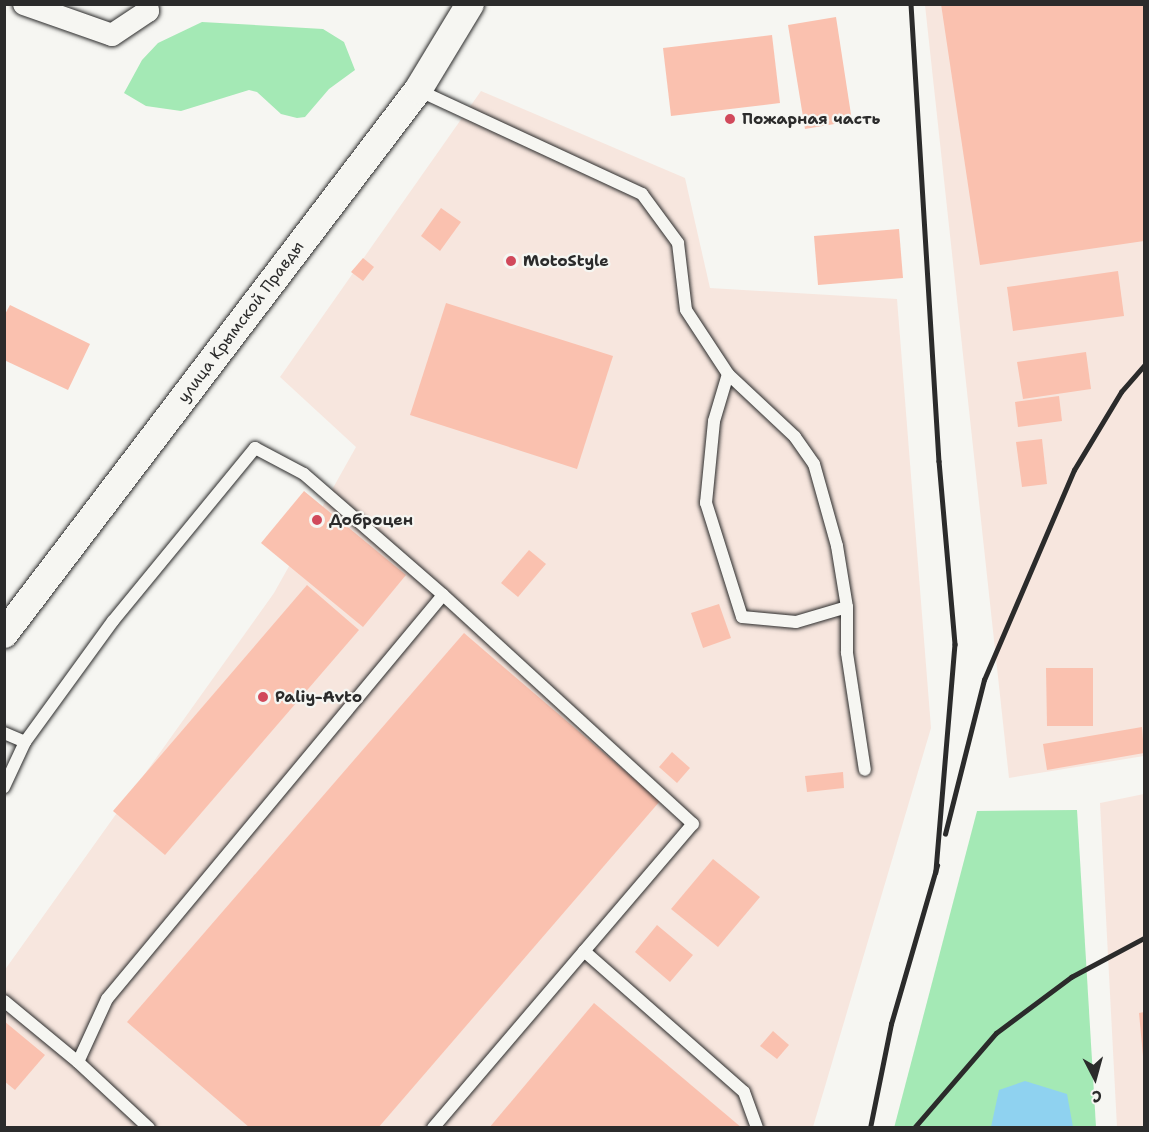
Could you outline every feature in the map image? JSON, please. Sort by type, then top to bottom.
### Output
[{"type":"street","points":[[24,4],[112,35],[148,11],[147,4]]},
{"type":"street","name":"улица Крымской Правды","points":[[4,634],[418,90],[470,4]]},
{"type":"lane","points":[[418,90],[642,194],[678,243],[686,310],[729,374],[795,437],[814,464],[837,546],[848,607],[847,653],[866,770]]},
{"type":"lane","points":[[729,374],[714,421],[706,503],[742,617],[796,622],[848,607]]},
{"type":"lane","points":[[4,787],[25,742],[113,621],[255,448],[304,474],[443,595],[693,824],[433,1128]]},
{"type":"lane","points":[[78,1062],[107,999],[443,595]]},
{"type":"lane","points":[[4,733],[25,742]]},
{"type":"lane","points":[[584,951],[744,1092],[757,1128]]},
{"type":"lane","points":[[4,1001],[78,1062],[149,1128]]},
{"type":"shaded area","points":[[925,5],[1144,5],[1144,756],[1009,778]]},
{"type":"shaded area","points":[[481,91],[685,178],[710,288],[897,299],[931,728],[813,1127],[5,1127],[4,971],[274,593],[356,447],[280,377]]},
{"type":"shaded area","points":[[1144,794],[1144,1127],[1117,1127],[1100,803]]},
{"type":"green space","points":[[202,22],[323,29],[344,42],[355,70],[329,89],[305,117],[297,118],[281,114],[257,92],[249,90],[181,111],[146,106],[124,93],[142,60],[158,43]]},
{"type":"green space","points":[[1077,810],[1096,1127],[894,1128],[977,811]]},
{"type":"water","points":[[1025,1081],[1067,1094],[1073,1127],[991,1127],[999,1090]]},
{"type":"building","points":[[941,4],[1144,4],[1144,241],[980,265]]},
{"type":"building","points":[[836,17],[852,121],[805,129],[788,25]]},
{"type":"building","points":[[772,35],[780,103],[671,116],[663,48]]},
{"type":"building","points":[[441,208],[461,222],[440,251],[421,236]]},
{"type":"building","points":[[899,229],[903,278],[818,285],[814,236]]},
{"type":"building","points":[[363,258],[374,267],[363,281],[351,272]]},
{"type":"building","points":[[1118,271],[1124,316],[1013,331],[1007,287]]},
{"type":"building","points":[[446,303],[613,356],[577,469],[410,415]]},
{"type":"building","points":[[10,305],[90,344],[68,390],[4,360],[4,316]]},
{"type":"building","points":[[1086,352],[1091,389],[1023,399],[1017,362]]},
{"type":"building","points":[[1059,396],[1062,421],[1018,427],[1015,402]]},
{"type":"building","points":[[1042,439],[1047,484],[1022,487],[1016,442]]},
{"type":"building","points":[[304,491],[406,575],[363,627],[261,543]]},
{"type":"building","points":[[529,550],[546,564],[518,597],[501,583]]},
{"type":"building","points":[[307,585],[359,630],[165,855],[113,811]]},
{"type":"building","points":[[719,604],[731,638],[703,648],[691,613]]},
{"type":"building","points":[[464,633],[660,801],[378,1128],[250,1128],[127,1022]]},
{"type":"building","points":[[1046,668],[1093,668],[1093,726],[1047,726]]},
{"type":"building","points":[[1142,727],[1144,753],[1047,770],[1043,744]]},
{"type":"building","points":[[672,752],[690,768],[677,783],[659,767]]},
{"type":"building","points":[[843,772],[844,788],[807,792],[805,776]]},
{"type":"building","points":[[713,859],[760,897],[718,947],[671,909]]},
{"type":"building","points":[[657,925],[693,955],[670,982],[635,952]]},
{"type":"building","points":[[594,1003],[742,1128],[489,1128]]},
{"type":"building","points":[[1144,1012],[1144,1056],[1143,1056],[1139,1013]]},
{"type":"building","points":[[4,1021],[45,1055],[15,1090],[4,1081]]},
{"type":"building","points":[[773,1031],[789,1045],[777,1059],[760,1046]]},
{"type":"railway","points":[[911,4],[939,461],[955,644],[936,872]]},
{"type":"railway","points":[[945,834],[984,680],[1074,470],[1121,392],[1144,366]]},
{"type":"railway","points":[[870,1128],[891,1024],[937,866]]},
{"type":"railway","points":[[914,1128],[996,1033],[1071,977],[1144,938]]},
{"type":"place","name":"Пожарная часть","points":[[730,119]]},
{"type":"place","name":"MotoStyle","points":[[511,261]]},
{"type":"place","name":"Доброцен","points":[[317,520]]},
{"type":"place","name":"Paliy-Avto","points":[[263,697]]}]
